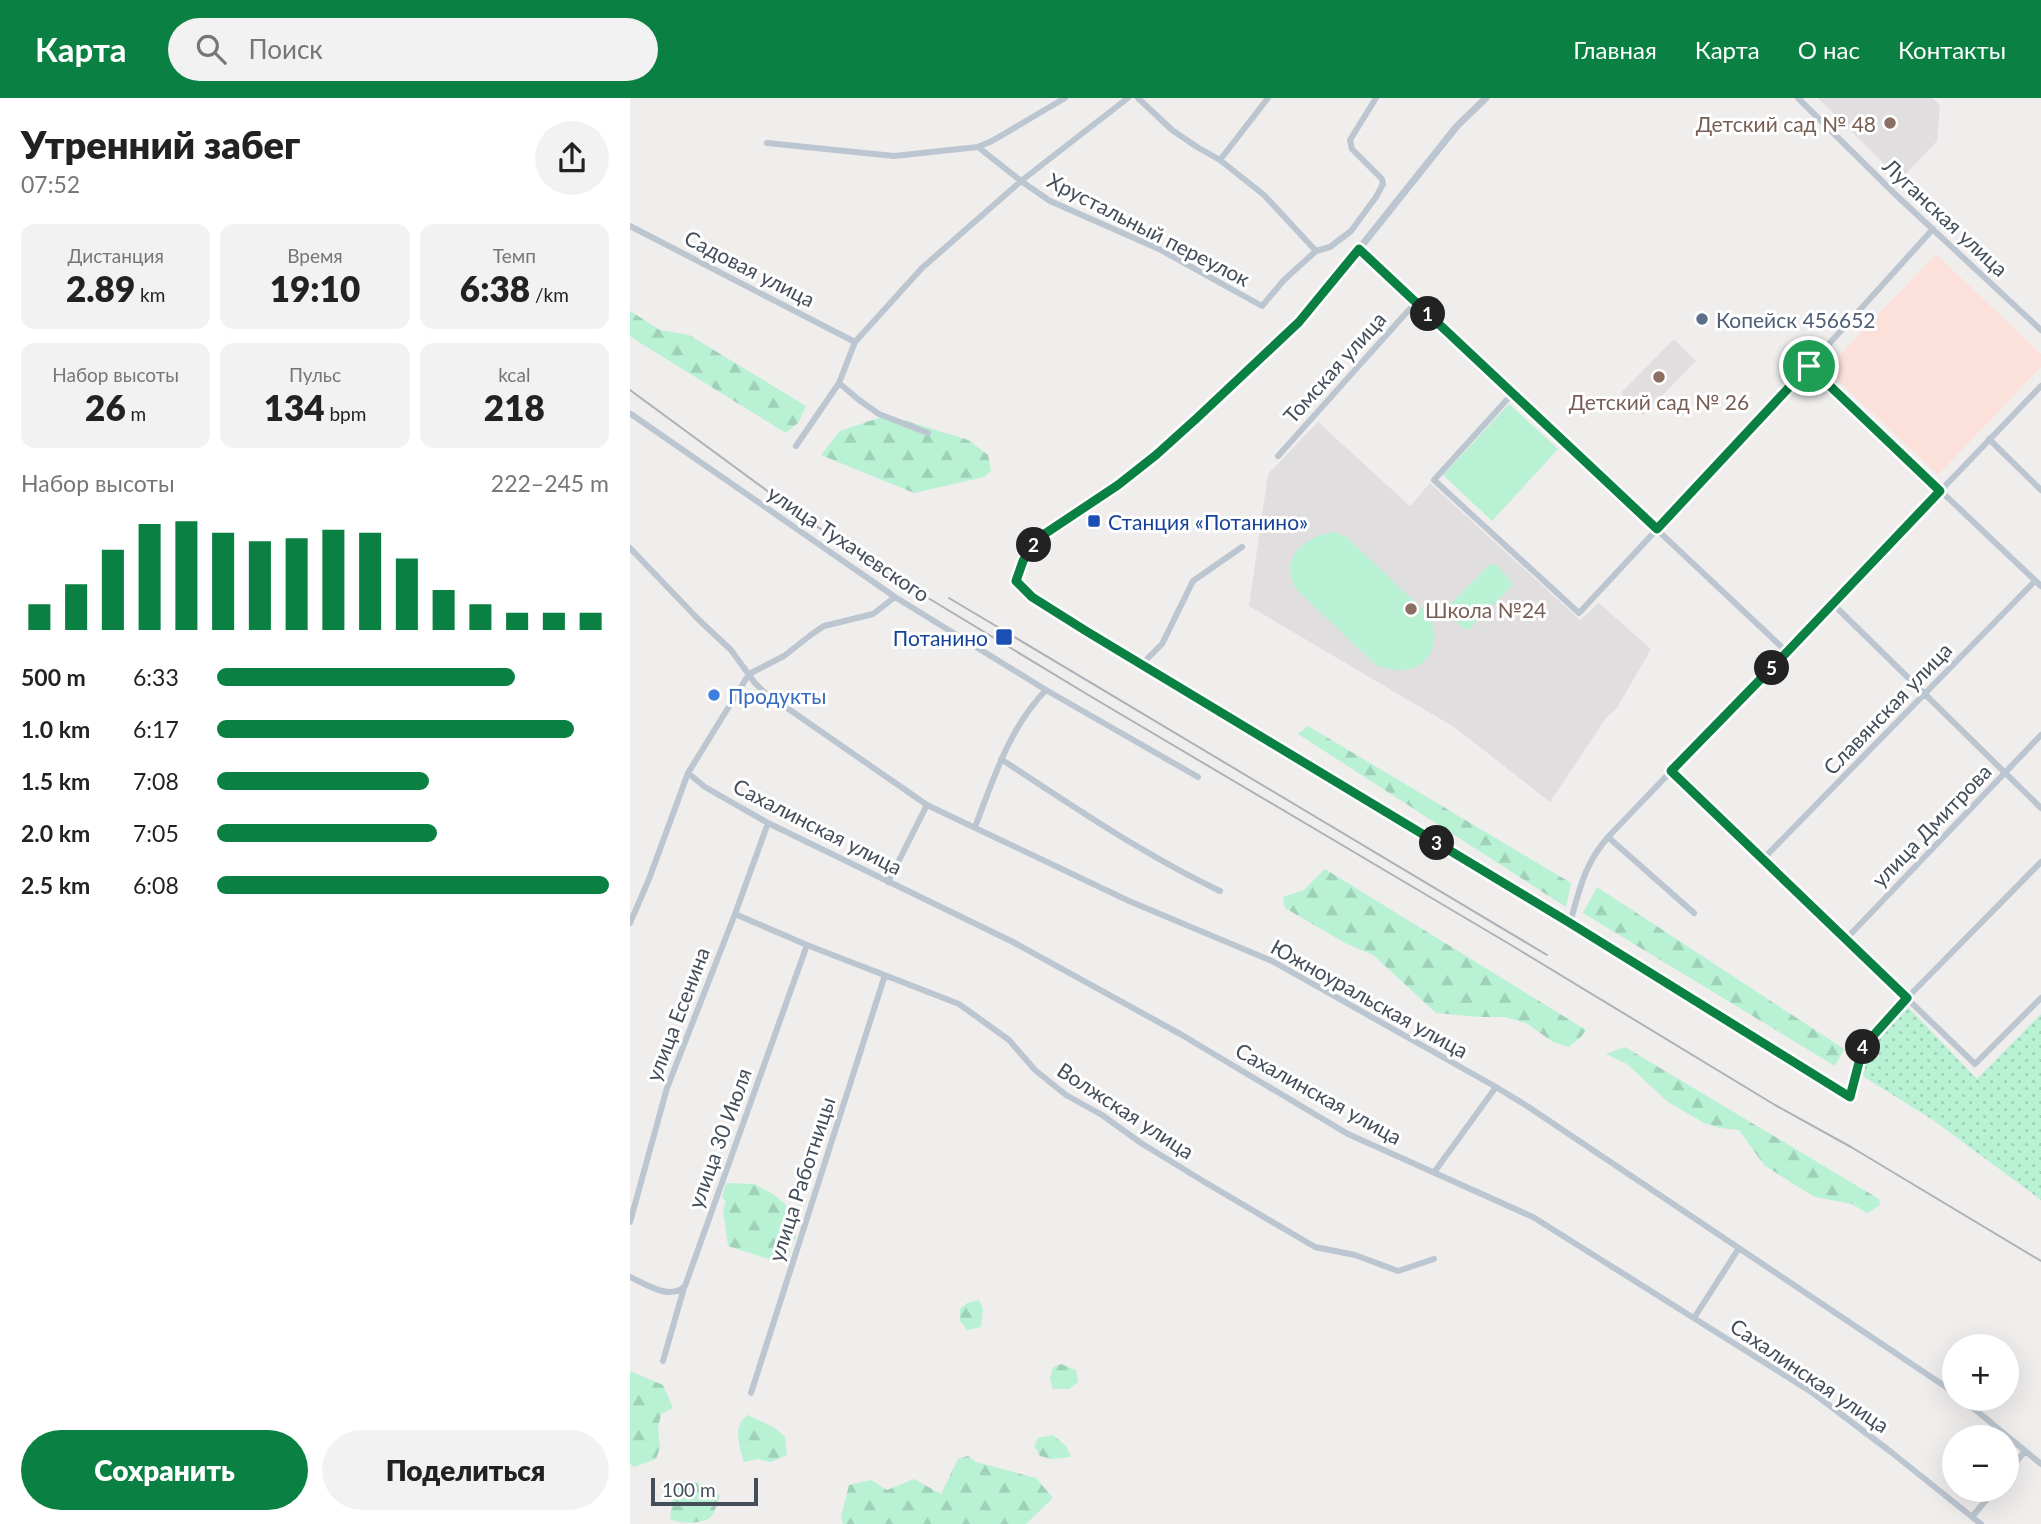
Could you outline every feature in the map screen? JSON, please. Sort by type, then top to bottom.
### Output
[{"type":"street","points":[[767,144],[894,156],[978,147],[1065,98]]},
{"type":"street","points":[[796,446],[839,383],[855,342],[922,268],[1021,181],[1128,98]]},
{"type":"street","points":[[1138,98],[1172,130],[1220,160],[1264,195],[1316,251],[1329,247],[1351,231],[1376,197],[1382,184],[1382,179],[1352,149],[1350,140],[1376,98]]},
{"type":"street","points":[[1220,160],[1268,98]]},
{"type":"street","points":[[1486,98],[1457,126],[1299,322],[1156,455],[1118,485],[1046,533],[1033,545],[1023,561],[1016,581],[1032,597],[1141,665],[1570,923],[1850,1097],[1863,1047],[1907,998],[2041,862]]},
{"type":"street","name":"Луганская улица","points":[[1798,98],[2041,330]]},
{"type":"street","name":"Хрустальный переулок","points":[[978,147],[1049,201],[1158,249],[1262,306],[1284,280],[1316,251]]},
{"type":"street","name":"Садовая улица","points":[[630,226],[855,342]]},
{"type":"street","points":[[1513,393],[1434,480],[1579,613],[1933,229]]},
{"type":"street","points":[[1359,249],[1787,652]]},
{"type":"street","name":"Томская улица","points":[[1278,456],[1416,302]]},
{"type":"street","points":[[1809,366],[2038,583]]},
{"type":"street","points":[[839,383],[879,414],[928,433]]},
{"type":"street","points":[[1570,923],[1585,872],[1608,837],[2041,386]]},
{"type":"street","name":"улица Тухачевского","points":[[631,414],[895,597],[1046,691],[1198,777]]},
{"type":"street","points":[[1989,439],[2041,490]]},
{"type":"street","points":[[1141,665],[1162,644],[1193,580],[1242,547]]},
{"type":"street","name":"Южноуральская улица","points":[[630,548],[731,650],[764,692],[927,805],[1129,901],[1272,961],[1496,1087],[1942,1384]]},
{"type":"street","name":"Славянская улица","points":[[1763,859],[2038,583]]},
{"type":"street","points":[[630,923],[688,773],[748,674],[784,656],[824,626],[873,614],[895,597]]},
{"type":"street","points":[[1833,604],[2041,808]]},
{"type":"street","points":[[975,827],[1001,759],[1020,722],[1046,691]]},
{"type":"street","name":"улица Дмитрова","points":[[1846,939],[2041,735]]},
{"type":"street","points":[[1001,759],[1151,855],[1220,891]]},
{"type":"street","points":[[1671,771],[1975,1064],[2041,998]]},
{"type":"street","name":"Сахалинская улица","points":[[688,773],[705,787],[768,823],[1013,942],[1182,1035],[1348,1134],[1532,1217],[1813,1393],[1981,1524]]},
{"type":"street","points":[[888,882],[927,805]]},
{"type":"street","name":"улица Есенина","points":[[630,1222],[667,1088],[768,823]]},
{"type":"street","points":[[1608,837],[1694,913]]},
{"type":"street","name":"Волжская улица","points":[[735,914],[959,1004],[1009,1040],[1035,1070],[1066,1095],[1102,1115],[1140,1143],[1192,1175],[1315,1247],[1355,1255],[1398,1271],[1434,1259]]},
{"type":"street","name":"улица 30 Июля","points":[[663,1361],[685,1286],[807,945]]},
{"type":"street","name":"улица Работницы","points":[[751,1394],[885,975]]},
{"type":"street","points":[[1434,1171],[1496,1087]]},
{"type":"street","points":[[1694,1318],[1739,1248]]},
{"type":"street","points":[[630,1277],[666,1292],[680,1290],[685,1286]]},
{"type":"street","points":[[1977,1411],[2041,1464]]},
{"type":"street","points":[[2019,1459],[2025,1451]]},
{"type":"street","points":[[1972,1517],[1984,1502]]},
{"type":"shaded area","name":"Детский сад № 48","points":[[1818,98],[1932,98],[1940,105],[1937,141],[1900,180]]},
{"type":"shaded area","points":[[1936,254],[2041,354],[2041,367],[1938,475],[1826,369]]},
{"type":"shaded area","name":"Детский сад № 26","points":[[1674,339],[1696,361],[1643,415],[1621,393]]},
{"type":"shaded area","name":"Школа №24","points":[[1318,422],[1410,506],[1430,483],[1580,620],[1599,603],[1651,649],[1617,708],[1606,718],[1550,802],[1454,727],[1249,606],[1268,474]]},
{"type":"green space","points":[[630,311],[660,330],[689,335],[806,406],[799,422],[786,433],[642,344],[630,336]]},
{"type":"green space","points":[[1509,404],[1558,449],[1492,521],[1443,475]]},
{"type":"green space","points":[[887,415],[968,440],[988,455],[991,471],[984,477],[914,493],[821,455],[840,431]]},
{"type":"green space","points":[[1334,532],[1346,537],[1426,612],[1434,630],[1434,640],[1428,657],[1422,663],[1413,668],[1399,670],[1376,665],[1296,589],[1290,567],[1297,550],[1313,539]]},
{"type":"green space","points":[[1490,564],[1495,564],[1511,581],[1512,586],[1469,629],[1463,629],[1448,613],[1448,607]]},
{"type":"green space","points":[[1308,726],[1571,883],[1566,907],[1298,734]]},
{"type":"green space","points":[[1325,869],[1586,1030],[1569,1047],[1553,1042],[1526,1023],[1505,1017],[1436,1013],[1373,955],[1345,943],[1285,908],[1283,897],[1304,890]]},
{"type":"green space","points":[[1597,887],[1844,1049],[1835,1066],[1583,913]]},
{"type":"green space","points":[[1906,1005],[1977,1079],[2041,1014],[2041,1200],[1933,1120],[1861,1075],[1873,1041]]},
{"type":"green space","points":[[1625,1047],[1879,1199],[1880,1205],[1867,1213],[1852,1204],[1815,1197],[1795,1185],[1764,1165],[1739,1130],[1704,1123],[1668,1102],[1627,1064],[1606,1054]]},
{"type":"green space","points":[[726,1183],[754,1184],[784,1203],[795,1222],[796,1237],[788,1260],[778,1262],[728,1246],[723,1210],[726,1202],[722,1197]]},
{"type":"green space","points":[[979,1300],[983,1309],[981,1327],[967,1330],[960,1321],[960,1309],[967,1303]]},
{"type":"green space","points":[[1061,1364],[1076,1370],[1078,1382],[1069,1389],[1053,1389],[1050,1378],[1053,1367]]},
{"type":"green space","points":[[630,1371],[663,1385],[673,1408],[661,1414],[658,1428],[660,1447],[656,1459],[634,1467],[630,1464]]},
{"type":"green space","points":[[748,1415],[775,1428],[785,1437],[787,1455],[771,1462],[758,1459],[744,1462],[738,1430]]},
{"type":"green space","points":[[1053,1435],[1066,1446],[1071,1457],[1051,1459],[1040,1456],[1034,1446],[1038,1438]]},
{"type":"green space","points":[[968,1456],[976,1462],[1036,1478],[1053,1498],[1026,1524],[843,1524],[841,1517],[849,1485],[871,1480],[887,1490],[914,1479],[941,1494],[958,1459]]},
{"type":"green space","points":[[691,1481],[712,1487],[720,1496],[713,1513],[710,1518],[696,1522],[670,1519],[675,1482]]},
{"type":"railway","points":[[630,390],[804,518],[900,581],[1775,1105],[1851,1147],[2041,1261]]},
{"type":"railway","points":[[949,598],[1547,955]]},
{"type":"place","name":"Детский сад № 48","points":[[1890,123]]},
{"type":"place","name":"Копейск 456652","points":[[1702,319]]},
{"type":"place","name":"Детский сад № 26","points":[[1659,377]]},
{"type":"place","name":"Станция «Потанино»","points":[[1094,521]]},
{"type":"place","name":"Школа №24","points":[[1411,609]]},
{"type":"place","name":"Потанино","points":[[1004,637]]},
{"type":"place","name":"Продукты","points":[[714,695]]},
{"type":"route","points":[[1359,249],[1657,529],[1809,366],[1940,491],[1671,771],[1907,998],[1863,1047],[1850,1097],[1570,923],[1086,631],[1032,597],[1016,581],[1023,561],[1033,545],[1046,533],[1118,485],[1197,418],[1299,322],[1359,249]]}]
